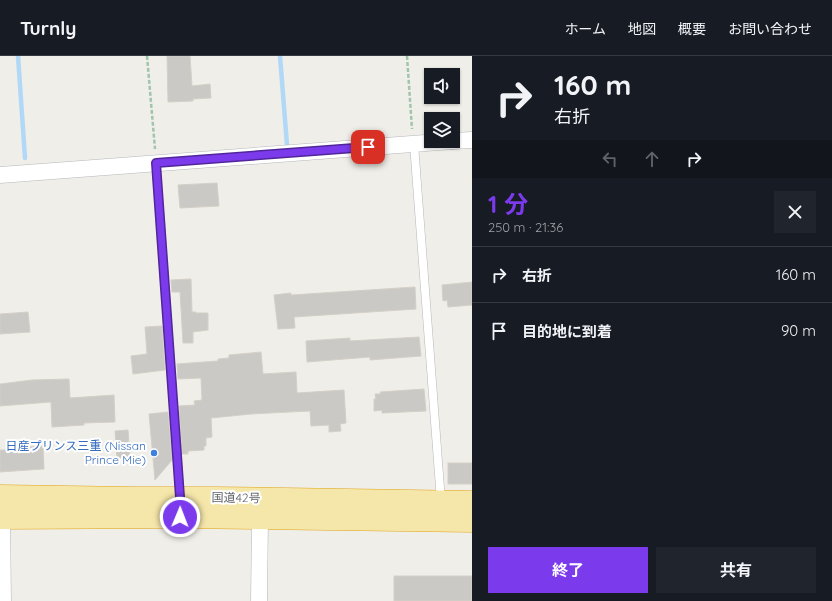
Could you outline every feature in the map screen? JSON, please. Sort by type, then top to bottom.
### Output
[{"type":"highway","name":"国道42号","points":[[0,496],[134,498],[180,507],[260,519],[472,521]]},
{"type":"highway","name":"国道42号","points":[[1,518],[180,507],[472,502]]},
{"type":"street","points":[[460,141],[472,140]]},
{"type":"street","points":[[0,175],[424,143]]},
{"type":"street","points":[[1,518],[3,601]]},
{"type":"street","points":[[259,601],[260,519]]},
{"type":"lane","points":[[414,144],[441,502]]},
{"type":"lane","points":[[156,163],[180,507]]},
{"type":"path","points":[[147,56],[156,163]]},
{"type":"path","points":[[407,56],[414,144]]},
{"type":"building","points":[[167,56],[190,56],[192,86],[210,84],[211,98],[193,99],[193,101],[168,102]]},
{"type":"building","points":[[217,183],[219,206],[180,208],[178,185]]},
{"type":"building","points":[[191,279],[192,312],[208,313],[208,330],[193,332],[193,343],[183,343],[180,292],[172,292],[171,280]]},
{"type":"building","points":[[472,282],[472,305],[448,307],[447,300],[443,301],[442,285]]},
{"type":"building","points":[[415,287],[416,309],[294,317],[295,328],[278,329],[274,295]]},
{"type":"building","points":[[28,312],[30,332],[0,334],[0,314]]},
{"type":"building","points":[[162,326],[165,370],[133,374],[131,356],[147,354],[145,327]]},
{"type":"building","points":[[419,337],[421,356],[370,360],[370,357],[307,362],[306,341],[350,338],[350,341]]},
{"type":"building","points":[[261,352],[263,374],[296,372],[297,393],[344,390],[346,423],[340,424],[341,431],[329,432],[329,425],[311,426],[310,411],[211,418],[212,437],[206,438],[206,446],[204,446],[204,450],[188,451],[188,454],[182,454],[179,406],[195,405],[194,401],[202,400],[201,378],[178,379],[177,364],[218,361],[218,359],[229,358],[229,355]]},
{"type":"building","points":[[69,379],[70,398],[114,395],[115,422],[84,423],[84,425],[52,427],[51,402],[0,406],[0,384],[32,380]]},
{"type":"building","points":[[424,389],[426,411],[382,413],[382,410],[374,411],[374,399],[376,399],[375,394],[381,394],[380,392]]},
{"type":"building","points":[[168,412],[172,460],[155,480],[149,414]]},
{"type":"building","points":[[128,430],[130,457],[117,458],[115,431]]},
{"type":"building","points":[[43,446],[44,469],[0,472],[0,450]]},
{"type":"building","points":[[448,463],[472,463],[472,484],[448,484]]},
{"type":"building","points":[[394,576],[472,576],[472,601],[394,601]]},
{"type":"waterway","points":[[18,56],[25,158]]},
{"type":"waterway","points":[[280,56],[287,145]]},
{"type":"place","name":"日産プリンス三重 (Nissan Prince Mie)","points":[[154,453]]},
{"type":"route","points":[[180,517],[180,497],[156,163],[368,147]]}]
